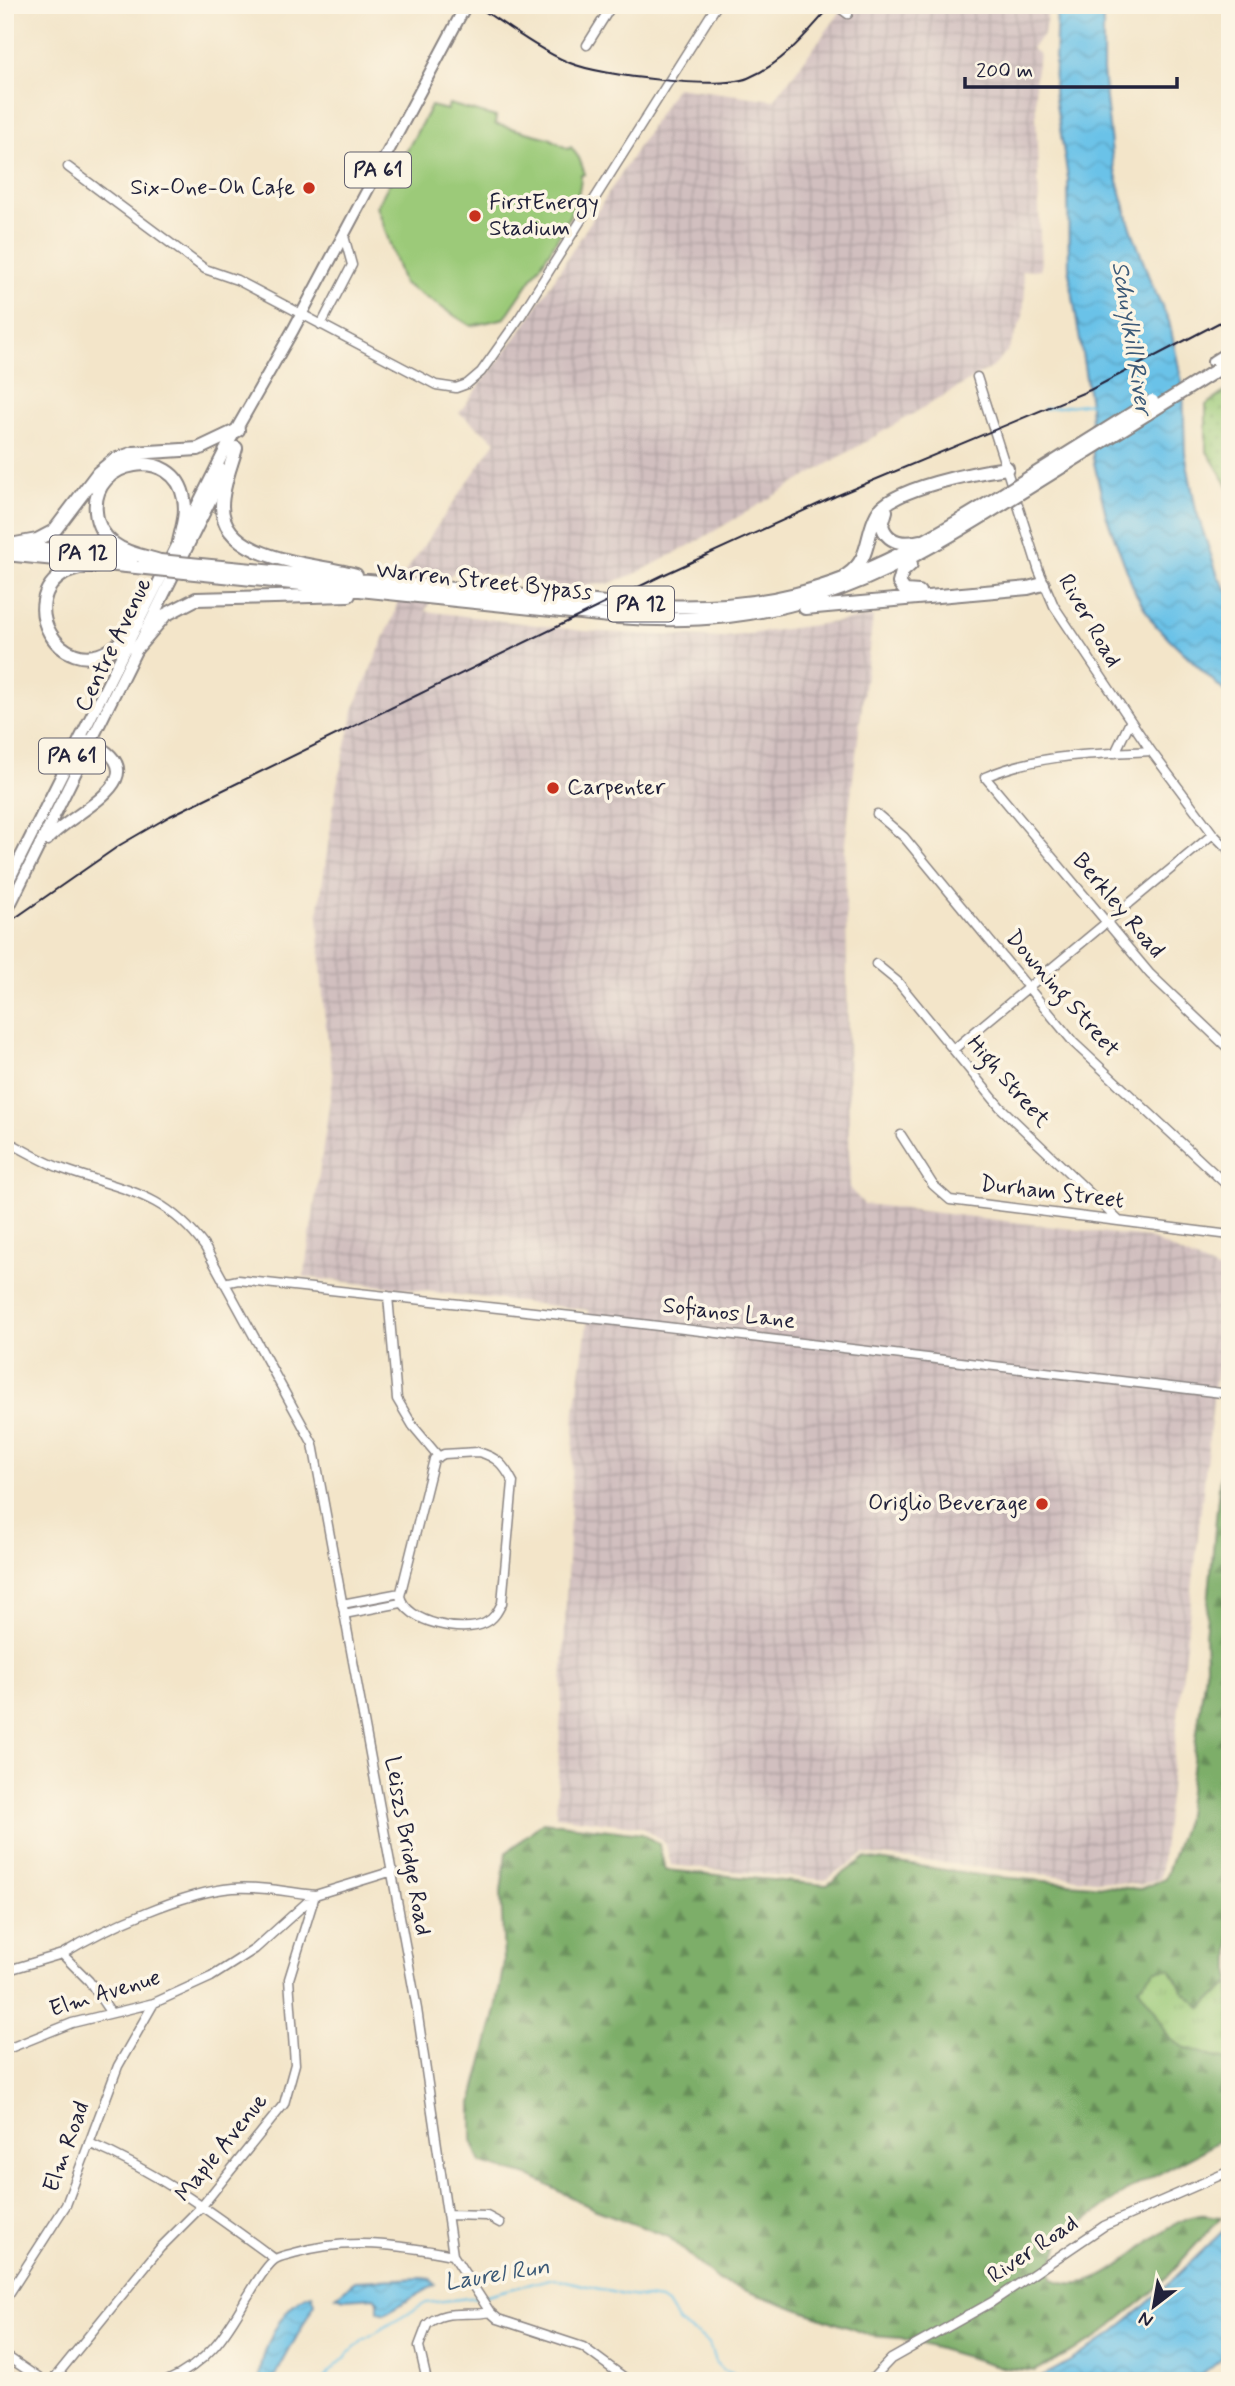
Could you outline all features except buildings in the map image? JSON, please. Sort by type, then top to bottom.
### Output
[{"type":"highway","name":"Warren Street Bypass","points":[[7,548],[384,587],[640,619],[702,619],[760,612],[844,590],[925,552],[1001,500],[1216,366],[1230,352]]},
{"type":"highway","name":"Warren Street Bypass","points":[[1216,366],[1230,362]]},
{"type":"highway","points":[[7,548],[37,540],[54,531],[98,473],[114,460],[134,453],[198,449],[238,429]]},
{"type":"highway","points":[[236,448],[222,507],[227,528],[239,542],[256,552],[384,587]]},
{"type":"highway","points":[[158,565],[118,547],[102,532],[96,516],[96,503],[108,476],[123,467],[140,463],[157,466],[171,475],[184,499],[178,542]]},
{"type":"highway","points":[[936,535],[913,543],[896,542],[885,533],[883,516],[889,507],[904,499],[1007,468]]},
{"type":"highway","points":[[831,583],[849,574],[862,561],[876,516],[890,499],[989,470],[1007,468]]},
{"type":"highway","name":"Warren Street Bypass","points":[[445,594],[701,607],[777,598],[831,583],[886,562],[1001,500]]},
{"type":"highway","name":"Warren Street Bypass","points":[[7,548],[108,564],[158,565]]},
{"type":"highway","points":[[925,552],[900,576],[899,583],[905,591],[1043,584]]},
{"type":"highway","points":[[108,564],[72,570],[56,580],[47,591],[43,605],[46,629],[65,650],[88,656],[111,650],[137,624]]},
{"type":"highway","points":[[760,612],[1028,588],[1043,584]]},
{"type":"highway","points":[[135,650],[165,615],[196,599],[327,597],[384,587]]},
{"type":"main road","name":"Centre Avenue","points":[[5,915],[38,850],[137,624],[178,542],[466,5]]},
{"type":"main road","name":"Centre Avenue","points":[[5,888],[135,650],[236,448],[238,429]]},
{"type":"main road","points":[[38,850],[60,826],[103,798],[114,786],[117,771],[114,760],[108,752],[86,740]]},
{"type":"street","points":[[587,45],[612,5]]},
{"type":"street","points":[[68,167],[205,269],[237,280],[436,386],[456,388],[475,378],[520,317],[717,5]]},
{"type":"street","points":[[835,5],[848,14]]},
{"type":"street","points":[[321,325],[352,265],[344,234]]},
{"type":"street","name":"River Road","points":[[977,377],[1043,584],[1062,620],[1151,751],[1213,834],[1230,851]]},
{"type":"street","points":[[1130,722],[1115,753],[1151,751]]},
{"type":"street","name":"Berkley Road","points":[[1115,753],[1046,758],[1011,766],[985,778],[1166,992],[1230,1050]]},
{"type":"street","name":"Downing Street","points":[[877,814],[904,837],[1100,1070],[1230,1188]]},
{"type":"street","points":[[954,1049],[1213,834]]},
{"type":"street","name":"High Street","points":[[876,964],[898,982],[1016,1123],[1118,1220]]},
{"type":"street","name":"Durham Street","points":[[901,1135],[933,1185],[950,1200],[1230,1235]]},
{"type":"street","name":"Leiszs Bridge Road","points":[[5,1140],[52,1165],[160,1202],[181,1219],[205,1247],[313,1444],[393,1871],[453,2255],[489,2312]]},
{"type":"street","name":"Sofianos Lane","points":[[224,1283],[238,1280],[388,1296],[1230,1394]]},
{"type":"street","points":[[388,1296],[397,1399],[412,1426],[439,1457]]},
{"type":"street","points":[[478,1452],[492,1455],[505,1466],[513,1482],[502,1603],[496,1615],[474,1627],[429,1623],[415,1617],[401,1602],[400,1593],[425,1506],[430,1471],[439,1457],[478,1452]]},
{"type":"street","points":[[342,1604],[400,1593]]},
{"type":"street","points":[[344,1614],[401,1602]]},
{"type":"street","name":"Elm Avenue","points":[[5,2050],[56,2028],[110,2012],[154,2003],[234,1964],[315,1895],[393,1871]]},
{"type":"street","points":[[5,1971],[62,1954],[175,1902],[204,1892],[251,1888],[315,1895]]},
{"type":"street","name":"Maple Avenue","points":[[52,2381],[160,2248],[202,2206],[274,2119],[290,2088],[295,2056],[288,1998],[289,1979],[315,1895]]},
{"type":"street","points":[[62,1954],[89,1981],[110,2012]]},
{"type":"street","name":"Elm Road","points":[[5,2300],[56,2225],[118,2066],[154,2003]]},
{"type":"street","points":[[89,2143],[148,2170],[275,2259]]},
{"type":"street","name":"River Road","points":[[870,2381],[891,2359],[992,2302],[1104,2226],[1230,2171]]},
{"type":"street","points":[[448,2215],[487,2216],[500,2223]]},
{"type":"street","points":[[167,2381],[208,2357],[225,2337],[254,2285],[275,2259],[340,2244],[390,2244],[453,2255]]},
{"type":"street","points":[[427,2381],[419,2346],[426,2325],[446,2314],[476,2315],[489,2312],[509,2325],[583,2347],[629,2381]]},
{"type":"street","points":[[5,2355],[43,2381]]},
{"type":"shaded area","points":[[846,5],[1049,6],[1044,34],[1031,48],[1039,54],[1035,83],[1041,269],[1022,271],[1025,289],[1023,317],[1008,351],[994,366],[694,543],[637,573],[608,584],[558,587],[458,569],[443,581],[425,611],[583,631],[719,638],[873,617],[845,843],[850,1189],[864,1204],[1148,1238],[1230,1276],[1230,1300],[1215,1384],[1160,1878],[1139,1885],[864,1854],[825,1880],[671,1865],[665,1842],[641,1827],[556,1816],[575,1411],[589,1310],[304,1277],[333,1079],[324,1011],[318,915],[336,789],[355,706],[394,615],[404,574],[496,441],[459,413],[525,325],[676,87],[774,100]]},
{"type":"green space","name":"FirstEnergy Stadium","points":[[449,104],[496,117],[495,124],[549,138],[568,149],[571,147],[585,174],[581,175],[573,209],[563,228],[505,318],[471,326],[403,283],[377,206],[431,106],[447,110]]},
{"type":"green space","points":[[1230,388],[1230,489],[1206,450],[1206,405]]},
{"type":"green space","points":[[1227,1401],[1230,1401],[1230,2133],[1206,2149],[1126,2191],[1061,2238],[1050,2270],[1053,2279],[1074,2283],[1093,2280],[1111,2271],[1181,2221],[1200,2215],[1221,2217],[1154,2291],[1094,2340],[1035,2371],[1005,2368],[901,2338],[872,2336],[719,2281],[669,2237],[594,2209],[532,2177],[481,2163],[472,2140],[472,2103],[496,2010],[504,1962],[501,1892],[506,1853],[543,1822],[642,1834],[659,1844],[665,1870],[827,1885],[865,1858],[986,1876],[1140,1889],[1165,1879],[1185,1821],[1206,1665],[1205,1636]]},
{"type":"green space","points":[[1170,1969],[1183,1991],[1202,2008],[1230,1983],[1230,2061],[1183,2047],[1169,2038],[1155,2010],[1138,1987],[1156,1970]]},
{"type":"water","name":"Schuylkill River","points":[[1057,5],[1103,5],[1103,71],[1113,163],[1129,222],[1151,283],[1169,321],[1183,386],[1185,453],[1196,510],[1218,576],[1230,596],[1230,697],[1154,624],[1135,592],[1106,515],[1093,458],[1090,403],[1069,272],[1068,178],[1054,92]]},
{"type":"water","points":[[1230,2224],[1230,2352],[1195,2381],[1031,2381],[1060,2367],[1113,2332],[1161,2291]]},
{"type":"water","points":[[431,2279],[435,2285],[384,2314],[378,2311],[378,2301],[374,2297],[344,2299],[336,2296],[355,2281]]},
{"type":"water","points":[[312,2294],[315,2303],[273,2380],[260,2381],[268,2343],[275,2330],[292,2307]]},
{"type":"waterway","points":[[1044,409],[1091,403]]},
{"type":"waterway","name":"Laurel Run","points":[[483,2296],[554,2278],[624,2295],[661,2300],[667,2304],[678,2322],[709,2343],[715,2362],[723,2370],[752,2381]]},
{"type":"waterway","name":"Laurel Run","points":[[321,2381],[363,2340],[426,2303],[478,2297]]},
{"type":"railway","points":[[475,5],[534,44],[585,68],[632,77],[712,83],[748,78],[761,72],[784,56],[832,5]]},
{"type":"railway","points":[[5,925],[120,845],[170,816],[663,575],[836,496],[1090,390],[1230,317]]},
{"type":"place","name":"Six-One-Oh Cafe","points":[[309,188]]},
{"type":"place","name":"FirstEnergy Stadium","points":[[475,216]]},
{"type":"place","name":"Carpenter","points":[[553,788]]},
{"type":"place","name":"Origlio Beverage","points":[[1042,1504]]}]
